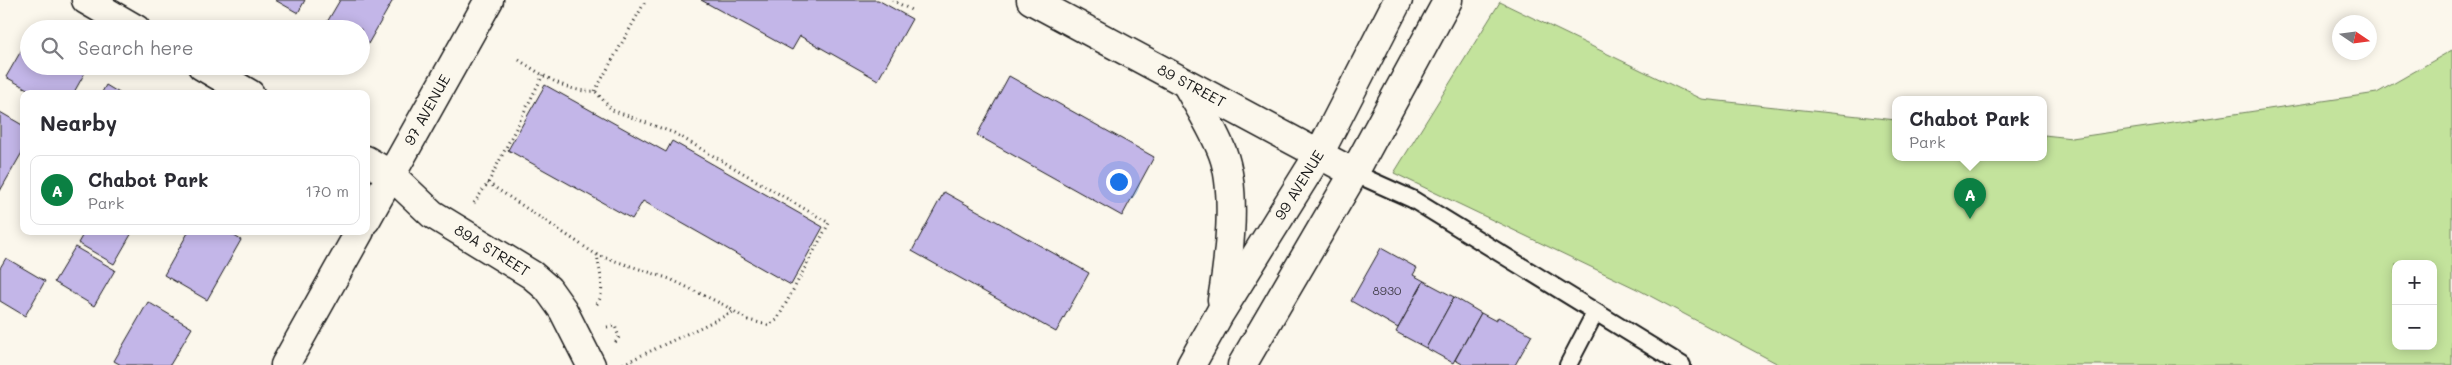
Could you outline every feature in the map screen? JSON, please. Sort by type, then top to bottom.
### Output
[{"type":"street","points":[[86,0],[120,20]]},
{"type":"street","name":"97 AVENUE","points":[[370,213],[489,0]]},
{"type":"street","name":"89 STREET","points":[[1031,0],[1354,173]]},
{"type":"street","name":"99 AVENUE","points":[[1191,365],[1220,313],[1319,154],[1398,0]]},
{"type":"street","points":[[1242,365],[1354,173],[1448,0]]},
{"type":"street","points":[[217,75],[243,90]]},
{"type":"street","points":[[1187,85],[1223,154],[1228,178],[1229,260],[1220,313]]},
{"type":"street","name":"89A STREET","points":[[370,162],[392,174],[432,214],[512,261],[548,290],[563,310],[590,365]]},
{"type":"street","points":[[285,365],[358,235]]},
{"type":"lane","points":[[1354,173],[1412,199],[1682,365]]},
{"type":"lane","points":[[1568,365],[1595,313]]},
{"type":"path","points":[[594,91],[646,0]]},
{"type":"path","points":[[892,0],[914,11]]},
{"type":"path","points":[[488,183],[597,255],[670,279],[761,325],[768,325],[777,320],[829,223],[674,133],[612,110],[594,91],[578,90],[543,75],[519,60]]},
{"type":"path","points":[[472,206],[488,183],[543,75]]},
{"type":"path","points":[[590,310],[598,304],[601,295],[597,255]]},
{"type":"path","points":[[620,365],[733,312]]},
{"type":"green space","points":[[1500,2],[1701,99],[1892,120],[1892,161],[2047,161],[2047,135],[2072,138],[2377,93],[2452,50],[2452,365],[1780,365],[1639,290],[1394,173]]},
{"type":"building","points":[[275,0],[305,0],[298,13]]},
{"type":"building","points":[[340,0],[393,0],[370,40],[370,20],[328,20]]},
{"type":"building","points":[[701,0],[878,0],[912,19],[878,80],[800,36],[792,50]]},
{"type":"building","points":[[20,53],[20,75],[84,75],[75,90],[29,90],[6,77]]},
{"type":"building","points":[[1009,76],[1154,157],[1122,216],[977,135]]},
{"type":"building","points":[[106,85],[114,90],[103,90]]},
{"type":"building","points":[[545,85],[666,152],[672,141],[823,227],[791,285],[643,201],[632,219],[508,150]]},
{"type":"building","points":[[0,112],[20,124],[20,156],[0,191]]},
{"type":"building","points":[[944,192],[1089,273],[1056,332],[912,251]]},
{"type":"building","points":[[83,235],[131,235],[114,264],[78,243]]},
{"type":"building","points":[[187,235],[233,235],[241,240],[207,300],[164,275]]},
{"type":"building","points":[[75,247],[115,270],[94,306],[54,282]]},
{"type":"building","points":[[1381,248],[1417,268],[1413,275],[1424,281],[1398,328],[1351,301]]},
{"type":"building","points":[[6,258],[45,281],[25,316],[0,301],[0,268]]},
{"type":"building","points":[[1424,281],[1454,297],[1426,348],[1396,332]]},
{"type":"building","points":[[1454,297],[1481,313],[1453,363],[1426,348]]},
{"type":"building","points":[[148,302],[192,328],[170,365],[121,365],[114,361]]},
{"type":"building","points":[[1481,313],[1496,321],[1498,317],[1532,335],[1515,365],[1464,365],[1455,360]]},
{"type":"place","name":"Chabot Park","points":[[1970,219]]}]
